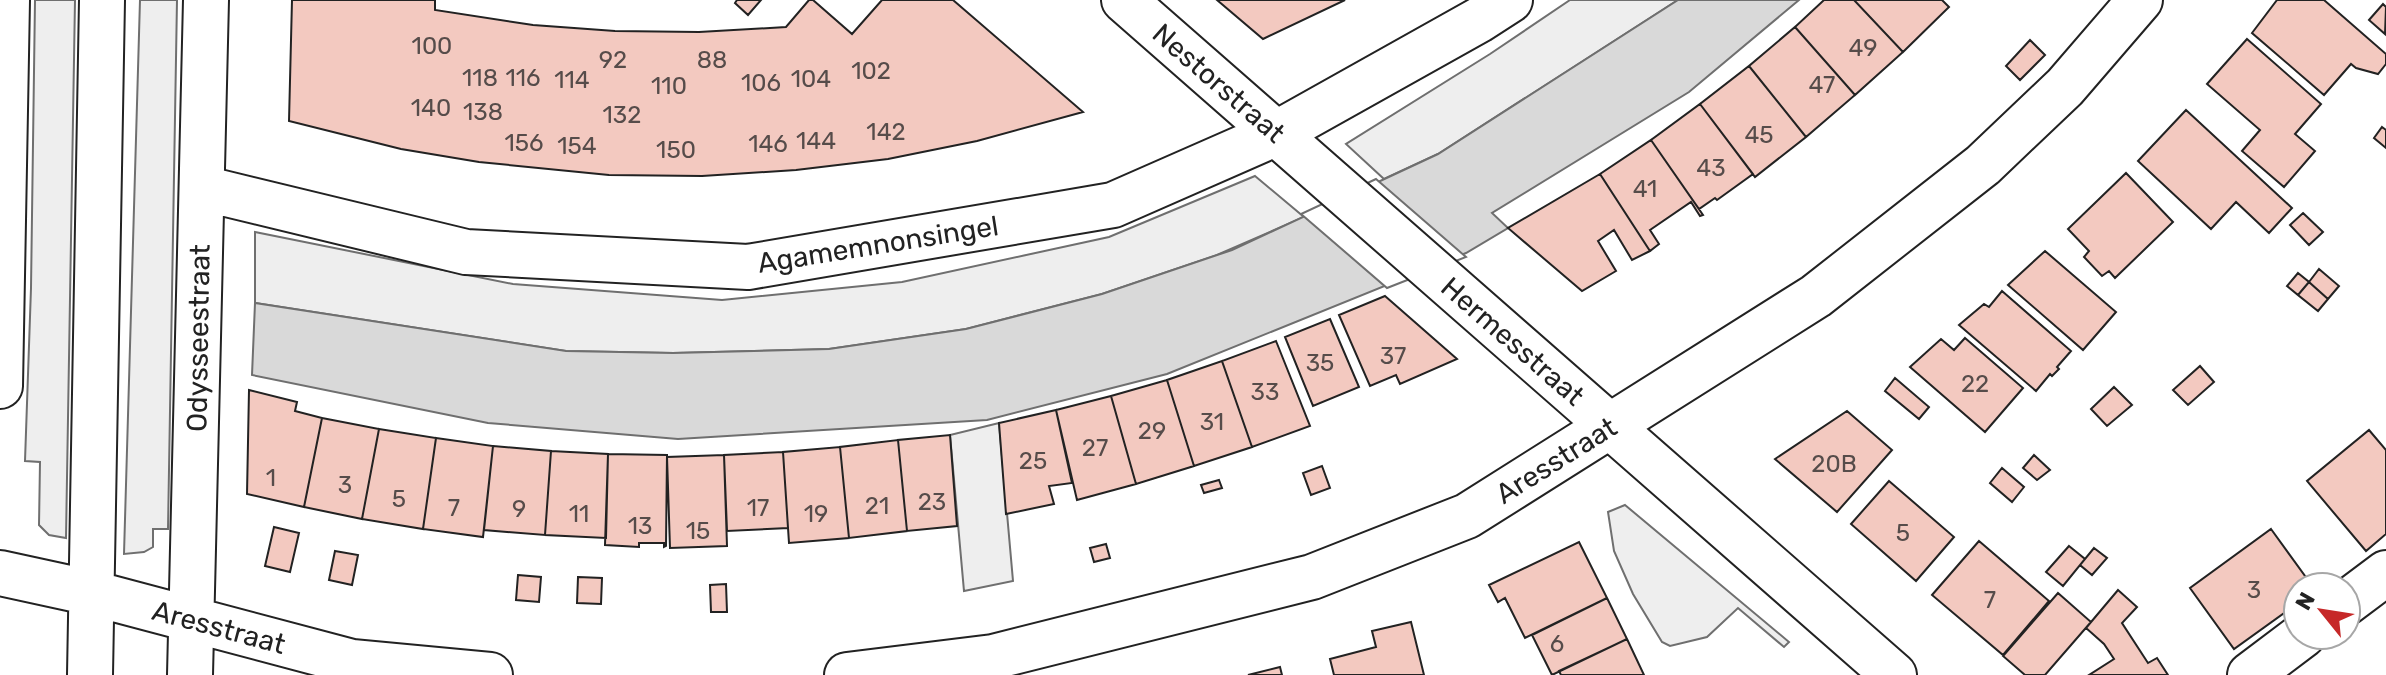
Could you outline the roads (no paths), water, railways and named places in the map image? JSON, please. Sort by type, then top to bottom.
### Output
[{"type":"street","points":[[0,386],[7,0]]},
{"type":"street","points":[[90,675],[102,0]]},
{"type":"street","name":"Odysseestraat","points":[[190,675],[206,0]]},
{"type":"street","name":"Nestorstraat","points":[[1124,0],[1313,165]]},
{"type":"street","name":"Agamemnonsingel","points":[[202,188],[466,252],[748,267],[1113,205],[1277,133],[1510,0]]},
{"type":"street","name":"Aresstraat","points":[[847,675],[993,657],[1312,577],[1467,516],[1816,296],[1983,165],[2065,87],[2140,0]]},
{"type":"street","name":"Hermesstraat","points":[[1313,165],[1894,675]]},
{"type":"street","name":"Aresstraat","points":[[0,573],[92,593],[352,662],[490,675]]},
{"type":"street","points":[[2362,591],[2386,573]]},
{"type":"street","points":[[2250,675],[2282,651]]}]
